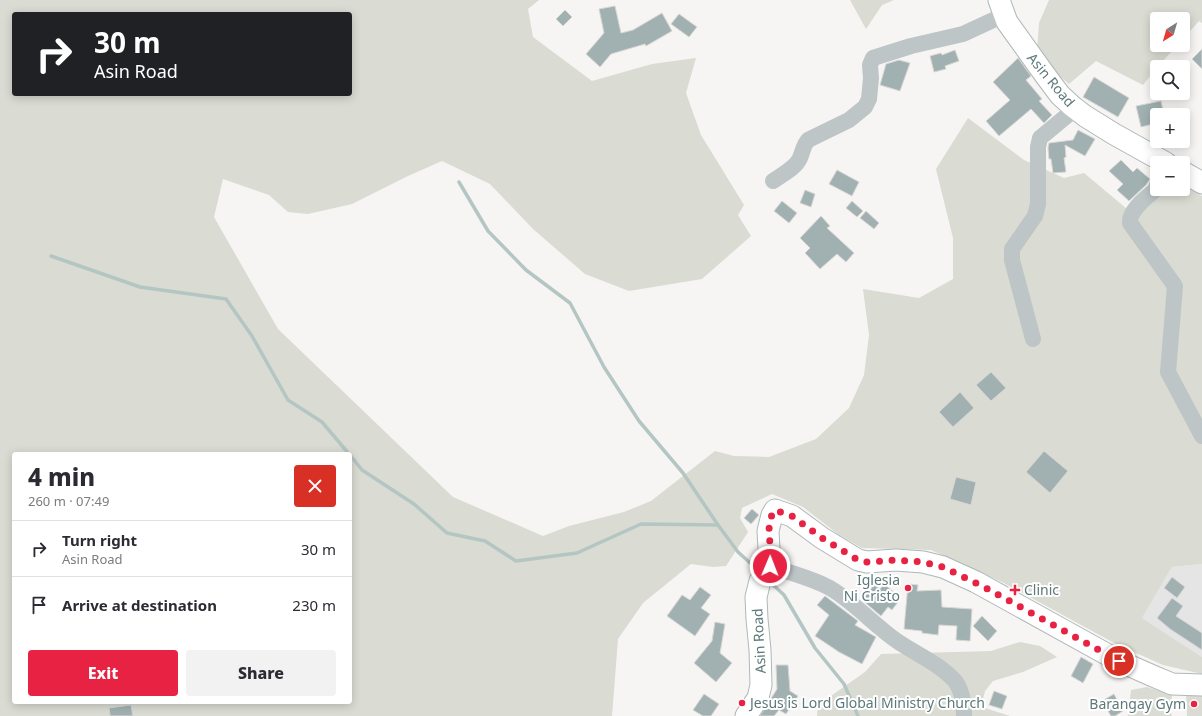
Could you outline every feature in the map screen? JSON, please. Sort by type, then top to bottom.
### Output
[{"type":"main road","name":"Asin Road","points":[[1002,8],[1007,22],[1060,95],[1075,109],[1114,134],[1153,156]]},
{"type":"main road","points":[[1190,176],[1202,182]]},
{"type":"main road","name":"Asin Road","points":[[746,716],[758,698],[761,685],[756,596],[765,573],[770,545],[768,531],[772,515],[775,510],[792,516],[822,538],[858,560],[867,562],[896,560],[918,561],[943,567],[976,582],[1119,661],[1172,684],[1202,685]]},
{"type":"street","points":[[773,181],[796,164],[800,159],[804,144],[808,140],[849,120],[865,107],[869,99],[871,78],[870,65],[873,58],[910,46],[963,34],[1002,8]]},
{"type":"street","points":[[1033,339],[1012,260],[1012,249],[1035,216],[1038,204],[1038,147],[1040,138],[1075,109]]},
{"type":"street","points":[[1150,194],[1133,211],[1130,218],[1130,223],[1175,286],[1168,372],[1202,436]]},
{"type":"street","points":[[765,573],[804,577],[828,587],[850,602],[885,632],[939,667],[955,682],[962,697],[964,716]]},
{"type":"shaded area","points":[[0,0],[539,0],[528,9],[533,37],[592,81],[652,64],[696,58],[686,93],[701,135],[744,205],[738,215],[751,236],[702,279],[629,291],[585,274],[533,229],[490,184],[442,161],[352,204],[308,214],[288,212],[269,195],[223,179],[214,217],[278,329],[453,497],[543,536],[569,526],[624,512],[651,501],[715,451],[734,456],[769,457],[816,439],[849,408],[864,375],[869,335],[863,289],[919,298],[953,279],[953,238],[936,169],[968,118],[1024,160],[1064,178],[1084,173],[1133,214],[1150,196],[1190,196],[1190,190],[1202,196],[1202,564],[1172,567],[1142,618],[1202,657],[1202,674],[1163,665],[1116,644],[1002,582],[931,550],[862,548],[839,535],[803,507],[772,494],[742,508],[740,518],[748,532],[726,566],[713,567],[691,564],[643,603],[618,639],[612,716],[0,716]]},
{"type":"shaded area","points":[[850,0],[894,0],[882,5],[866,29]]},
{"type":"shaded area","points":[[1049,0],[1202,0],[1202,23],[1199,21],[1190,31],[1190,12],[1150,12],[1150,52],[1171,52],[1164,60],[1150,60],[1150,76],[1143,85],[1096,61],[1069,84],[1056,73],[1037,50],[1039,23]]},
{"type":"shaded area","points":[[1202,564],[1202,657],[1142,618],[1172,567]]},
{"type":"shaded area","points":[[1020,642],[1040,646],[1057,657],[1023,672],[993,681],[985,691],[982,703],[985,708],[1010,716],[817,716],[818,705],[865,672],[881,654],[991,651]]},
{"type":"shaded area","points":[[1147,687],[1172,695],[1172,716],[1128,716],[1131,690]]},
{"type":"shaded area","name":"Barangay Gym","points":[[1202,691],[1202,716],[1187,716],[1186,693]]},
{"type":"building","points":[[615,6],[621,33],[633,30],[662,13],[672,31],[646,46],[645,44],[611,54],[600,67],[586,54],[604,33],[599,9]]},
{"type":"building","points":[[565,10],[572,17],[563,26],[556,19]]},
{"type":"building","points":[[679,14],[697,27],[689,37],[671,24]]},
{"type":"building","points":[[1202,49],[1202,69],[1192,59]]},
{"type":"building","points":[[955,50],[959,61],[945,66],[946,69],[934,72],[930,56],[941,53],[942,55]]},
{"type":"building","points":[[1018,58],[1031,76],[1026,80],[1042,99],[1039,101],[1052,115],[1044,123],[1031,109],[999,136],[986,121],[1010,100],[993,82]]},
{"type":"building","points":[[899,60],[910,63],[900,91],[880,85],[886,64]]},
{"type":"building","points":[[1094,77],[1129,98],[1118,117],[1083,97]]},
{"type":"building","points":[[1161,101],[1162,108],[1150,108],[1150,125],[1141,127],[1136,106]]},
{"type":"building","points":[[1078,130],[1095,139],[1085,156],[1065,145],[1066,157],[1064,158],[1066,172],[1053,173],[1051,159],[1049,159],[1049,143],[1073,140]]},
{"type":"building","points":[[1121,160],[1133,172],[1137,168],[1150,179],[1146,185],[1129,201],[1117,190],[1123,184],[1109,171]]},
{"type":"building","points":[[837,170],[859,182],[852,196],[829,184]]},
{"type":"building","points":[[805,190],[815,194],[811,207],[800,203]]},
{"type":"building","points":[[782,201],[797,213],[789,223],[774,211]]},
{"type":"building","points":[[852,201],[863,211],[857,217],[846,208]]},
{"type":"building","points":[[866,211],[879,223],[874,229],[860,218]]},
{"type":"building","points":[[821,216],[830,226],[827,228],[854,253],[846,262],[837,254],[820,269],[805,253],[810,248],[800,238]]},
{"type":"building","points":[[991,372],[1006,388],[991,401],[976,385]]},
{"type":"building","points":[[960,392],[974,408],[953,427],[939,412]]},
{"type":"building","points":[[1044,451],[1068,471],[1050,493],[1026,472]]},
{"type":"building","points":[[956,477],[976,482],[971,505],[950,499]]},
{"type":"building","points":[[752,509],[759,515],[751,524],[744,518]]},
{"type":"building","points":[[1172,577],[1185,587],[1177,598],[1164,588]]},
{"type":"building","points":[[884,584],[901,598],[892,610],[888,607],[881,616],[862,600],[874,585],[880,589]]},
{"type":"building","points":[[908,584],[918,585],[917,591],[941,590],[942,607],[972,609],[970,641],[956,640],[957,626],[939,625],[938,635],[904,629]]},
{"type":"building","points":[[700,587],[711,595],[701,608],[710,614],[695,636],[667,616],[682,595],[690,600]]},
{"type":"building","points":[[825,596],[858,621],[855,625],[876,637],[862,664],[839,652],[815,636],[829,615],[817,605]]},
{"type":"building","points":[[1172,598],[1183,606],[1176,616],[1202,633],[1202,650],[1170,629],[1157,618]]},
{"type":"building","points":[[982,616],[997,631],[988,641],[973,626]]},
{"type":"building","points":[[715,622],[725,624],[720,653],[732,663],[716,682],[694,663],[712,641]]},
{"type":"building","points":[[1081,657],[1093,664],[1083,683],[1071,676]]},
{"type":"building","points":[[776,665],[788,665],[790,691],[798,696],[786,714],[779,710],[774,716],[760,716],[777,689]]},
{"type":"building","points":[[994,691],[1007,696],[1002,709],[989,705]]},
{"type":"building","points":[[704,694],[719,704],[711,716],[703,716],[693,710]]},
{"type":"building","points":[[1114,694],[1123,711],[1115,716],[1111,716],[1102,701]]},
{"type":"building","points":[[131,705],[133,716],[110,716],[109,708]]},
{"type":"waterway","points":[[459,182],[488,231],[526,270],[570,303],[604,367],[639,421],[683,473],[718,525]]},
{"type":"waterway","points":[[51,256],[140,287],[226,299],[252,336],[288,400],[322,422],[347,452]]},
{"type":"waterway","points":[[352,458],[362,470],[414,504],[447,533],[485,541],[516,561],[577,553],[641,524],[718,525],[738,552],[759,571]]},
{"type":"waterway","points":[[769,581],[784,595],[815,648],[844,684],[858,716]]},
{"type":"place","name":"Iglesia Ni Cristo","points":[[908,588]]},
{"type":"place","name":"Clinic","points":[[1015,590]]},
{"type":"place","name":"Jesus is Lord Global Ministry Church","points":[[742,703]]},
{"type":"place","name":"Barangay Gym","points":[[1194,704]]},
{"type":"route","points":[[770,566],[768,531],[769,523],[775,510],[792,516],[822,538],[858,560],[867,562],[907,560],[943,567],[976,582],[1119,661]]}]
